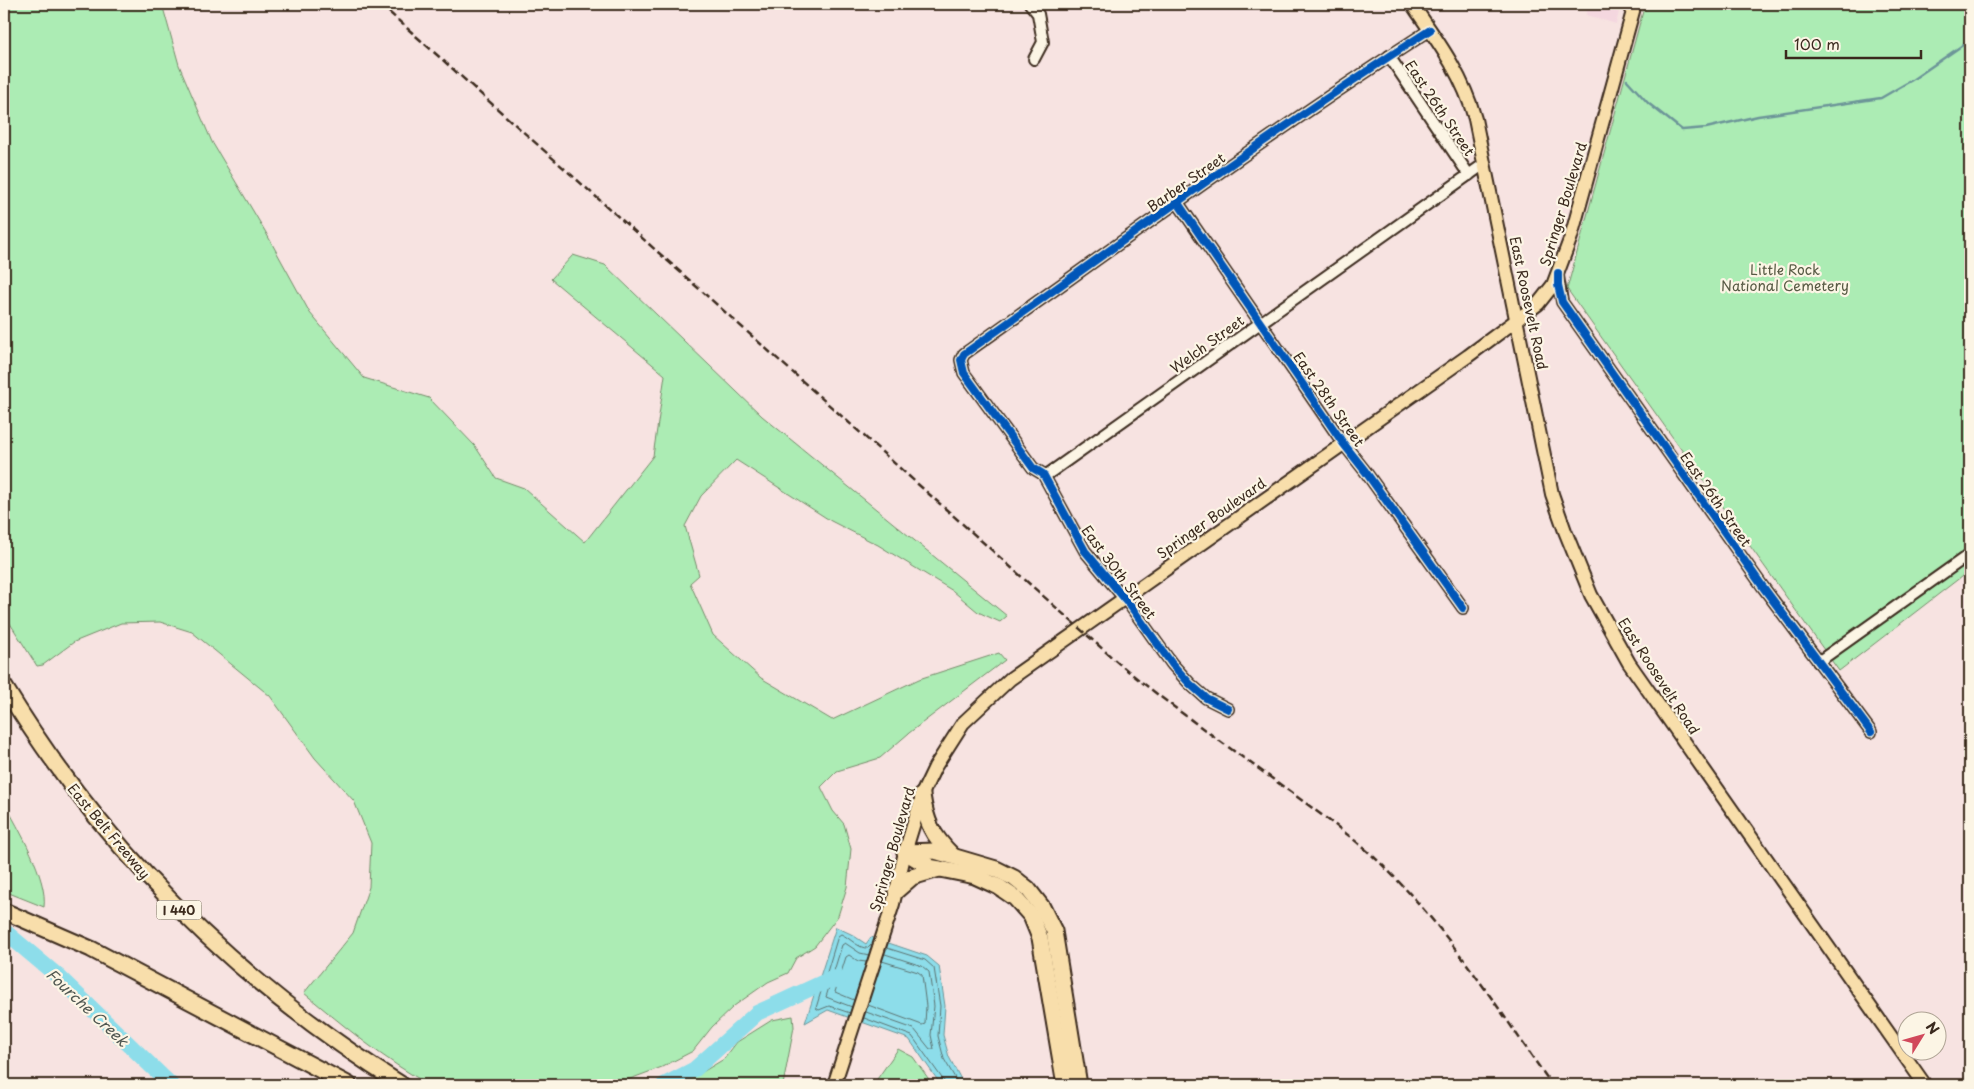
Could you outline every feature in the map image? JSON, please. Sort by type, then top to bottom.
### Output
[{"type":"highway","name":"East Belt Freeway","points":[[4,686],[34,735],[74,791],[147,877],[182,913],[223,952],[282,1002],[370,1066],[402,1085]]},
{"type":"highway","points":[[922,795],[925,818],[931,830],[940,843],[953,856]]},
{"type":"highway","points":[[905,852],[935,851],[953,856],[996,869],[1028,888],[1042,907],[1054,931],[1080,1085]]},
{"type":"highway","points":[[905,852],[930,867],[975,876],[999,887],[1015,898],[1031,916],[1040,938],[1065,1085]]},
{"type":"highway","points":[[894,898],[912,877],[939,869]]},
{"type":"highway","points":[[4,911],[91,949],[349,1085]]},
{"type":"main road","name":"East Roosevelt Road","points":[[1412,4],[1449,58],[1468,96],[1484,164],[1552,494],[1579,566],[1607,626],[1629,663],[1662,711],[1925,1085]]},
{"type":"main road","name":"Springer Boulevard","points":[[834,1085],[894,898],[922,795],[948,744],[963,723],[1010,679],[1461,361],[1538,304],[1546,295],[1558,273],[1571,237],[1635,4]]},
{"type":"street","points":[[1030,4],[1038,14],[1043,42],[1034,59]]},
{"type":"street","name":"Barber Street","points":[[961,360],[964,354],[1369,68],[1430,30]]},
{"type":"street","name":"East 26th Street","points":[[1389,56],[1469,175]]},
{"type":"street","name":"Welch Street","points":[[1043,474],[1048,474],[1259,322],[1351,260],[1484,164]]},
{"type":"street","name":"East 28th Street","points":[[1178,203],[1343,443],[1365,470],[1464,608]]},
{"type":"street","name":"East 26th Street","points":[[1558,273],[1558,285],[1562,302],[1763,587],[1871,732]]},
{"type":"street","name":"East 30th Street","points":[[961,360],[964,373],[1033,468],[1043,474],[1085,551],[1124,598],[1172,664],[1201,694],[1228,709]]},
{"type":"street","points":[[1818,662],[1970,554]]},
{"type":"shaded area","points":[[1591,5],[1619,12],[1616,24],[1586,15],[1588,6]]},
{"type":"green space","points":[[4,4],[162,4],[179,65],[212,142],[265,231],[310,313],[364,378],[429,398],[475,446],[496,478],[524,488],[585,542],[653,456],[665,375],[551,279],[573,255],[605,265],[762,416],[1007,616],[1000,622],[978,612],[953,591],[878,545],[831,521],[736,460],[701,496],[685,526],[699,575],[690,583],[713,635],[761,678],[832,720],[919,679],[999,653],[1005,660],[909,733],[880,758],[837,771],[821,787],[833,811],[844,824],[851,849],[847,887],[838,916],[815,946],[796,958],[788,973],[768,982],[734,1006],[712,1027],[693,1051],[662,1067],[614,1085],[430,1085],[413,1076],[365,1042],[304,993],[353,933],[369,887],[371,843],[354,801],[315,758],[270,696],[192,632],[160,622],[121,623],[74,642],[43,665],[37,666],[4,614]]},
{"type":"green space","name":"Little Rock National Cemetery","points":[[1645,4],[1970,4],[1970,570],[1839,671],[1567,289]]},
{"type":"green space","points":[[4,802],[37,868],[44,895],[44,907],[4,891]]},
{"type":"green space","points":[[793,1016],[794,1027],[783,1085],[681,1085],[724,1059],[737,1042],[772,1020]]},
{"type":"green space","points":[[898,1049],[913,1057],[933,1085],[873,1085]]},
{"type":"water","points":[[836,927],[866,944],[871,937],[927,956],[939,966],[945,1006],[943,1035],[949,1057],[964,1085],[941,1085],[909,1039],[828,1010],[805,1023]]},
{"type":"waterway","points":[[1627,80],[1648,103],[1682,130],[1706,128],[1758,116],[1881,98],[1912,80],[1970,40]]},
{"type":"waterway","name":"Fourche Creek","points":[[4,931],[60,978],[171,1085]]},
{"type":"waterway","name":"Fourche Creek","points":[[664,1085],[695,1069],[757,1013],[833,978],[838,980]]},
{"type":"railway","points":[[380,4],[1116,661],[1181,712],[1334,824],[1375,858],[1424,910],[1447,938],[1552,1085]]},
{"type":"cycle path","points":[[1228,709],[1206,698],[1190,684],[1172,664],[1129,604],[1085,551],[1043,474],[1033,468],[964,373],[961,360],[964,354],[1195,189],[1312,108],[1430,30]]},
{"type":"cycle path","points":[[1178,203],[1343,443],[1463,608]]},
{"type":"cycle path","points":[[1558,273],[1558,285],[1562,302],[1763,587],[1871,732]]}]
